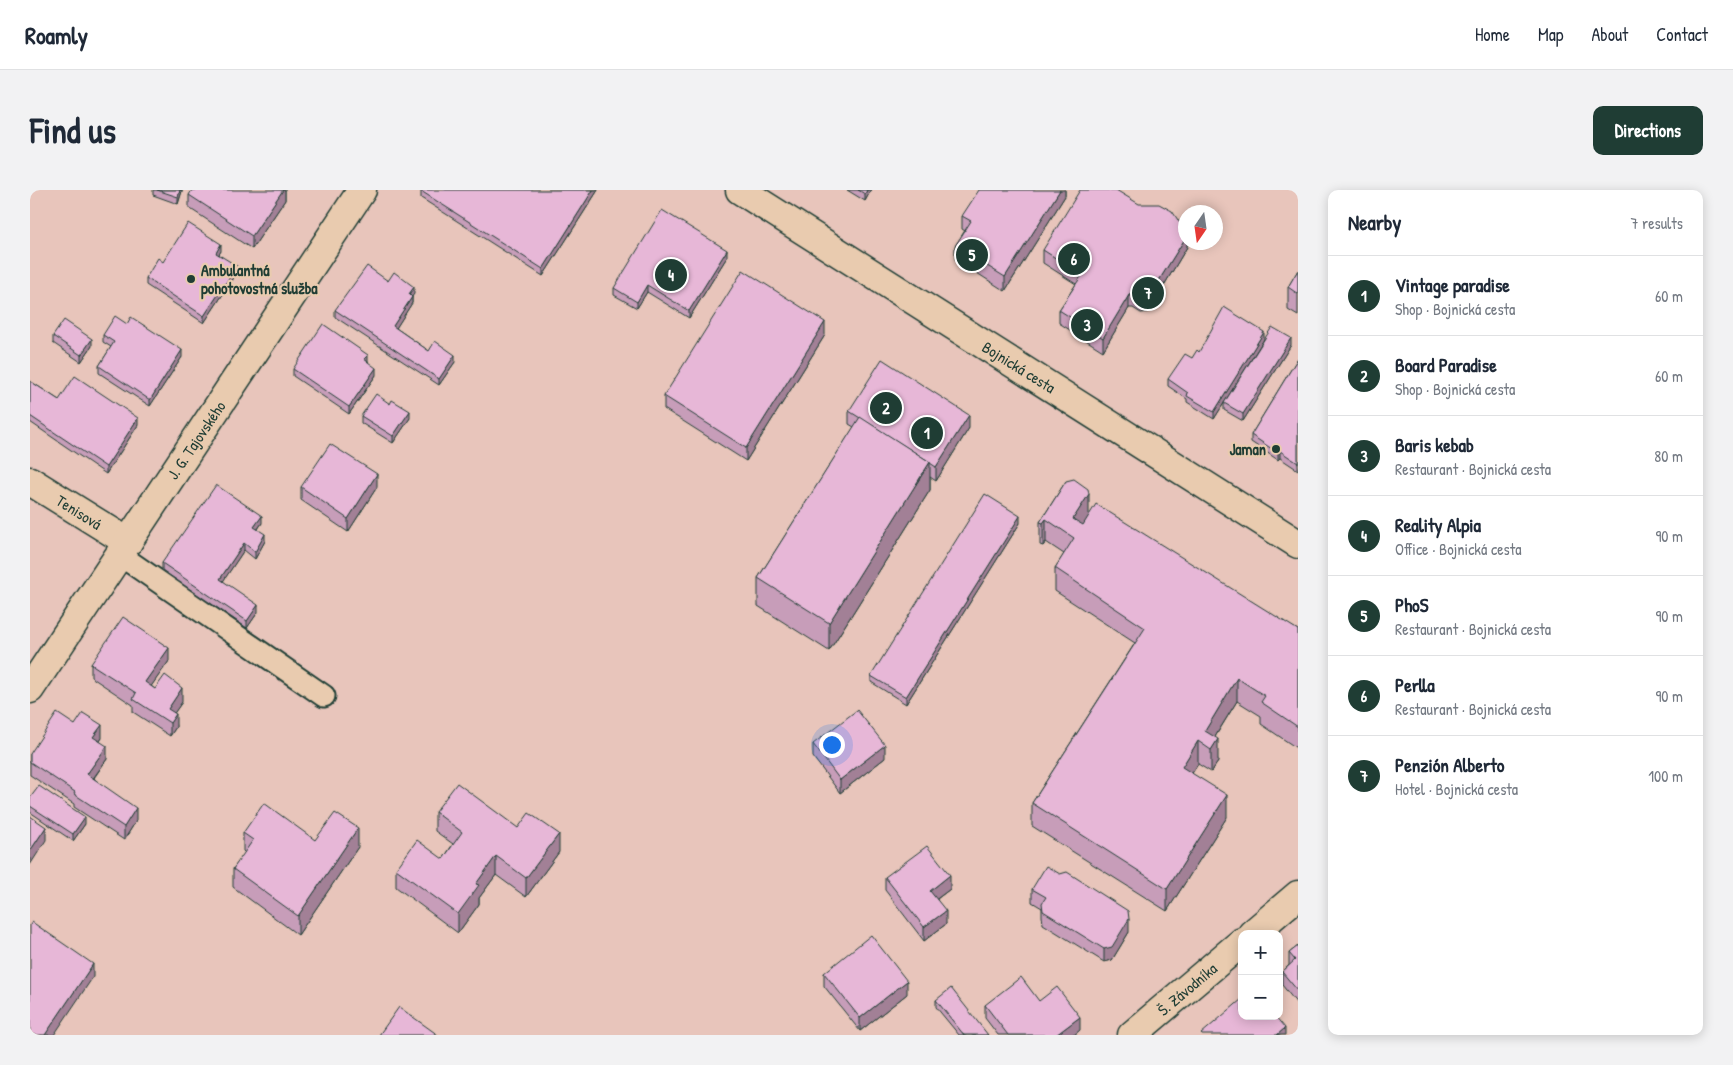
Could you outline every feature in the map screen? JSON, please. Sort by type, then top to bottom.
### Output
[{"type":"street","name":"J. G. Tajovského","points":[[30,689],[362,190]]},
{"type":"street","name":"Bojnická cesta","points":[[740,190],[1298,544]]},
{"type":"street","name":"Tenisová","points":[[30,481],[124,548]]},
{"type":"street","points":[[1257,930],[1298,895]]},
{"type":"street","name":"Š. Závodníka","points":[[1132,1035],[1238,945]]},
{"type":"lane","points":[[124,548],[324,696]]},
{"type":"building","points":[[157,190],[180,190],[178,197]]},
{"type":"building","points":[[192,190],[283,190],[252,236],[189,195]]},
{"type":"building","points":[[422,190],[593,190],[543,269]]},
{"type":"building","points":[[858,190],[867,190],[865,194]]},
{"type":"building","points":[[979,190],[1060,190],[1005,277],[955,246],[971,221],[962,216]]},
{"type":"building","points":[[1080,190],[1116,190],[1139,204],[1159,204],[1172,211],[1178,220],[1178,250],[1148,298],[1141,300],[1133,294],[1129,295],[1103,338],[1059,310],[1082,275],[1043,250]]},
{"type":"building","points":[[662,210],[727,250],[689,311],[647,285],[637,302],[614,288]]},
{"type":"building","name":"Ambulantná pohotovostná služba","points":[[188,223],[221,244],[216,253],[237,266],[204,316],[146,278],[158,258],[163,262]]},
{"type":"building","points":[[367,266],[388,281],[394,272],[414,287],[409,294],[412,297],[393,326],[429,351],[435,341],[455,355],[439,379],[335,310]]},
{"type":"building","points":[[743,270],[825,322],[746,448],[664,396]]},
{"type":"building","points":[[1298,270],[1298,294],[1288,287]]},
{"type":"building","points":[[1224,307],[1264,332],[1214,412],[1187,396],[1188,393],[1168,379],[1185,354],[1192,358],[1197,350],[1199,352]]},
{"type":"building","points":[[115,316],[127,324],[131,317],[182,350],[150,400],[99,366],[114,342],[103,335]]},
{"type":"building","points":[[64,320],[92,339],[81,355],[53,336]]},
{"type":"building","points":[[323,324],[368,355],[364,359],[376,368],[349,407],[293,369]]},
{"type":"building","points":[[1272,327],[1291,338],[1243,414],[1224,403]]},
{"type":"building","points":[[1298,358],[1298,463],[1280,451],[1278,453],[1251,435]]},
{"type":"building","points":[[882,359],[969,415],[936,467],[849,411]]},
{"type":"building","points":[[75,376],[138,418],[106,467],[30,416],[30,381],[59,400]]},
{"type":"building","points":[[376,394],[390,404],[392,400],[410,411],[393,436],[361,416]]},
{"type":"building","points":[[860,417],[930,462],[829,623],[758,578]]},
{"type":"building","points":[[330,444],[377,474],[348,519],[301,487]]},
{"type":"building","points":[[1074,479],[1088,489],[1089,494],[1073,519],[1083,525],[1096,504],[1298,630],[1298,727],[1261,702],[1265,696],[1237,678],[1205,731],[1218,739],[1211,750],[1198,741],[1182,767],[1227,795],[1167,889],[1032,803],[1145,628],[1055,568],[1074,538],[1046,519],[1043,523],[1040,522],[1066,481]]},
{"type":"building","points":[[216,485],[262,516],[254,527],[265,534],[255,552],[244,543],[220,579],[258,605],[247,621],[162,563]]},
{"type":"building","points":[[985,494],[1020,516],[906,697],[871,676]]},
{"type":"building","points":[[123,617],[169,648],[145,682],[155,689],[165,675],[182,688],[168,709],[176,714],[170,723],[133,699],[136,693],[91,664]]},
{"type":"building","points":[[857,710],[885,745],[840,780],[813,744]]},
{"type":"building","points":[[57,713],[75,725],[83,713],[102,725],[93,737],[107,746],[87,774],[136,808],[124,827],[30,762],[30,754]]},
{"type":"building","points":[[457,783],[518,828],[529,813],[559,834],[526,878],[496,856],[476,884],[479,885],[458,914],[396,869],[417,840],[443,859],[462,832],[435,812]]},
{"type":"building","points":[[39,786],[85,817],[73,834],[30,806],[30,798]]},
{"type":"building","points":[[264,803],[315,840],[335,813],[358,828],[298,916],[233,869],[253,840],[243,833]]},
{"type":"building","points":[[30,816],[46,827],[30,851]]},
{"type":"building","points":[[927,846],[950,875],[930,891],[946,911],[924,927],[885,877]]},
{"type":"building","points":[[1046,866],[1060,874],[1067,872],[1128,911],[1129,919],[1112,947],[1104,949],[1043,911],[1042,903],[1046,897],[1032,889]]},
{"type":"building","points":[[32,922],[93,964],[45,1035],[30,1033],[30,925]]},
{"type":"building","points":[[871,935],[907,981],[860,1018],[824,973]]},
{"type":"building","points":[[1298,946],[1298,991],[1283,973],[1295,960],[1289,953]]},
{"type":"building","points":[[1021,977],[1039,1001],[1057,987],[1080,1017],[1056,1035],[1008,1035],[985,1005]]},
{"type":"building","points":[[951,988],[988,1035],[964,1035],[936,1000]]},
{"type":"building","points":[[1238,1002],[1238,1020],[1278,1020],[1285,1028],[1277,1035],[1201,1034]]},
{"type":"building","points":[[399,1007],[438,1035],[379,1035]]},
{"type":"place","name":"PhoS","points":[[972,255]]},
{"type":"place","name":"Perlla","points":[[1074,259]]},
{"type":"place","name":"Reality Alpia","points":[[671,275]]},
{"type":"place","name":"Ambulantná pohotovostná služba","points":[[191,279]]},
{"type":"place","name":"Penzión Alberto","points":[[1148,293]]},
{"type":"place","name":"Baris kebab","points":[[1087,325]]},
{"type":"place","name":"Board Paradise","points":[[886,408]]},
{"type":"place","name":"Vintage paradise","points":[[927,433]]},
{"type":"place","name":"Jaman","points":[[1276,449]]}]
